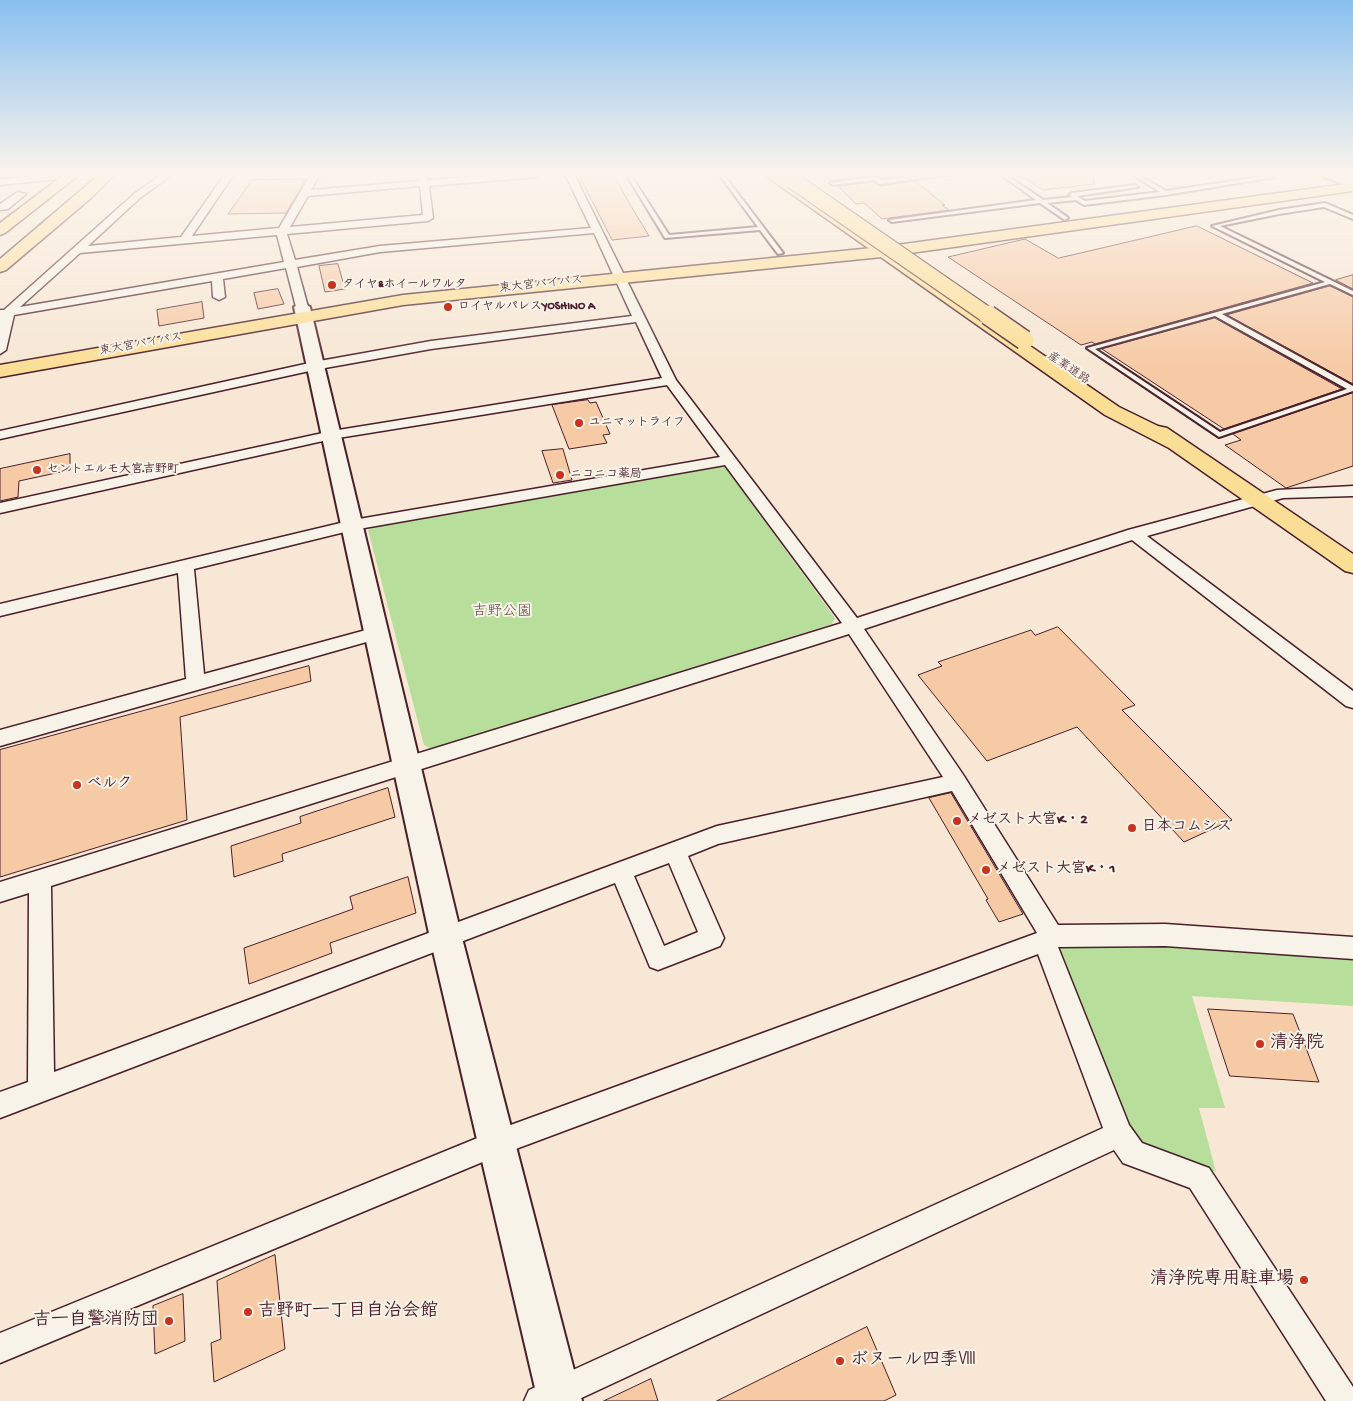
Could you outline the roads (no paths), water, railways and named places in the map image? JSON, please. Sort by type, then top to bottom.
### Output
[{"type":"main road","points":[[0,256],[20,239]]},
{"type":"main road","points":[[0,267],[33,239]]},
{"type":"main road","points":[[877,239],[1044,342]]},
{"type":"main road","points":[[879,239],[1112,411],[1175,443]]},
{"type":"main road","name":"産業道路","points":[[880,239],[1024,340],[1353,564]]},
{"type":"main road","name":"東大宮バイパス","points":[[0,361],[303,312],[780,253],[888,246],[930,239]]},
{"type":"main road","name":"東大宮バイパス","points":[[618,272],[888,246],[936,239]]},
{"type":"main road","name":"東大宮バイパス","points":[[0,371],[303,312]]},
{"type":"main road","points":[[1124,397],[1175,443]]},
{"type":"street","points":[[0,350],[4,314],[88,239]]},
{"type":"street","points":[[76,250],[204,239]]},
{"type":"street","points":[[284,239],[303,312],[314,366],[353,524],[406,767],[446,938],[497,1143],[553,1398],[1118,1134]]},
{"type":"street","points":[[4,314],[380,249],[490,239]]},
{"type":"street","points":[[602,239],[670,381],[853,626],[957,782],[1048,938],[1118,1134],[1133,1153],[1199,1178],[1342,1396]]},
{"type":"street","points":[[217,277],[219,297]]},
{"type":"street","points":[[0,435],[314,366],[430,345],[641,318]]},
{"type":"street","points":[[0,508],[332,436],[670,381]]},
{"type":"street","points":[[0,610],[353,524],[729,460]]},
{"type":"street","points":[[0,892],[406,767],[853,626],[1134,534],[1282,493],[1353,492]]},
{"type":"street","points":[[1134,534],[1353,701]]},
{"type":"street","points":[[186,565],[196,683]]},
{"type":"street","points":[[0,738],[377,633]]},
{"type":"street","points":[[0,1105],[717,835],[957,782]]},
{"type":"street","points":[[621,872],[658,959],[712,938],[675,851]]},
{"type":"street","points":[[40,879],[42,1089]]},
{"type":"street","points":[[0,1348],[497,1143],[1048,938],[1165,935],[1353,948]]},
{"type":"lane","points":[[770,239],[780,253]]},
{"type":"lane","points":[[1243,239],[1353,293]]},
{"type":"lane","points":[[1331,282],[1090,348],[1219,435],[1353,389]]},
{"type":"lane","points":[[1217,314],[1353,389]]},
{"type":"place","name":"タイヤ&ホイールワルタ","points":[[332,285]]},
{"type":"place","name":"ロイヤルパレスYOSHINO A","points":[[448,307]]},
{"type":"place","name":"ユニマットライフ","points":[[579,423]]},
{"type":"place","name":"セントエルモ大宮吉野町","points":[[37,470]]},
{"type":"place","name":"ニコニコ薬局","points":[[560,475]]},
{"type":"place","name":"ベルク","points":[[77,785]]},
{"type":"place","name":"メゼスト大宮K・2","points":[[957,821]]},
{"type":"place","name":"日本コムシス","points":[[1132,828]]},
{"type":"place","name":"メゼスト大宮K・1","points":[[986,870]]},
{"type":"place","name":"清浄院","points":[[1260,1044]]},
{"type":"place","name":"清浄院専用駐車場","points":[[1304,1280]]},
{"type":"place","name":"吉野町一丁目自治会館","points":[[248,1312]]},
{"type":"place","name":"吉一自警消防団","points":[[169,1321]]},
{"type":"place","name":"ボヌール四季Ⅷ","points":[[840,1361]]},
{"type":"park label","name":"吉野公園","points":[[502,613]]}]
